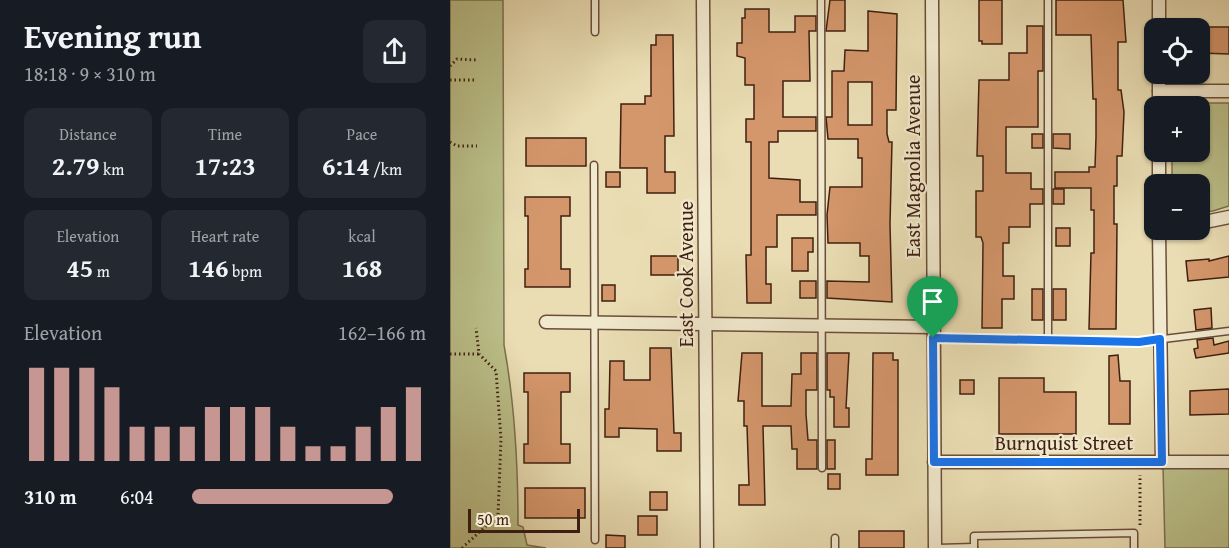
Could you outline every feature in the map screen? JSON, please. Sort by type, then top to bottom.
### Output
[{"type":"street","name":"East Cook Avenue","points":[[703,0],[707,548]]},
{"type":"street","name":"East Magnolia Avenue","points":[[932,0],[936,548]]},
{"type":"street","points":[[1159,0],[1159,18]]},
{"type":"street","points":[[1159,84],[1159,96]]},
{"type":"street","points":[[1159,91],[1229,91]]},
{"type":"street","points":[[1210,221],[1229,217]]},
{"type":"street","points":[[1159,240],[1162,462]]},
{"type":"street","points":[[546,322],[822,326],[933,333]]},
{"type":"street","name":"Burnquist Street","points":[[934,462],[1229,462]]},
{"type":"lane","points":[[595,0],[595,32]]},
{"type":"lane","points":[[821,0],[822,468]]},
{"type":"lane","points":[[1048,0],[1048,340]]},
{"type":"lane","points":[[594,165],[595,540]]},
{"type":"lane","points":[[933,333],[1048,340],[1139,342],[1229,331]]},
{"type":"lane","points":[[936,548],[974,547],[974,536],[1134,533],[1134,548]]},
{"type":"lane","points":[[835,538],[835,548]]},
{"type":"path","points":[[450,66],[457,59],[477,60]]},
{"type":"path","points":[[450,80],[477,80]]},
{"type":"path","points":[[450,142],[457,146],[477,146]]},
{"type":"path","points":[[462,548],[498,515],[501,439],[496,371],[479,354],[476,328]]},
{"type":"path","points":[[450,354],[479,354]]},
{"type":"path","points":[[1140,470],[1140,526]]},
{"type":"green space","points":[[450,0],[503,0],[504,345],[515,435],[518,525],[523,527],[527,545],[546,548],[450,548]]},
{"type":"green space","points":[[1210,103],[1229,103],[1229,206],[1210,211],[1210,174],[1172,174],[1172,162],[1210,162]]},
{"type":"green space","points":[[1163,466],[1229,467],[1229,548],[1165,548]]},
{"type":"building","points":[[830,0],[845,0],[845,31],[826,31]]},
{"type":"building","points":[[979,0],[1002,0],[1002,44],[982,44],[982,41],[979,41]]},
{"type":"building","points":[[1056,0],[1123,0],[1126,42],[1118,42],[1118,90],[1121,90],[1124,112],[1122,156],[1117,156],[1117,186],[1114,186],[1114,224],[1117,224],[1116,329],[1089,329],[1091,253],[1094,253],[1094,210],[1091,210],[1091,188],[1055,188],[1055,172],[1089,172],[1089,167],[1095,167],[1096,137],[1096,99],[1093,99],[1091,35],[1056,35]]},
{"type":"building","points":[[745,9],[769,9],[769,32],[795,32],[795,16],[816,16],[816,31],[809,31],[810,81],[783,81],[783,117],[816,117],[816,131],[778,131],[778,142],[769,142],[769,178],[800,180],[800,202],[816,202],[816,215],[777,215],[777,247],[766,247],[766,284],[771,284],[771,303],[747,303],[746,255],[751,255],[751,142],[746,142],[746,119],[754,119],[754,85],[745,85],[745,58],[737,56],[737,43],[742,43],[742,18],[745,18]]},
{"type":"building","points":[[868,11],[897,14],[896,110],[887,110],[887,134],[889,142],[892,142],[890,224],[892,302],[827,298],[827,281],[869,282],[869,256],[860,256],[860,243],[828,243],[827,215],[830,187],[862,187],[862,158],[858,158],[858,139],[828,139],[826,117],[832,117],[832,71],[844,71],[845,50],[868,51]],"holes":[[[848,82],[872,82],[872,125],[848,125]]]},
{"type":"building","points":[[1027,26],[1043,26],[1043,71],[1038,71],[1038,127],[1006,127],[1006,173],[1031,173],[1031,189],[1043,189],[1043,204],[1030,204],[1030,227],[1009,227],[1009,243],[1003,243],[1003,276],[1014,276],[1014,299],[1002,299],[1002,328],[982,328],[983,243],[981,237],[976,237],[976,191],[983,191],[983,156],[977,156],[979,80],[1009,80],[1009,53],[1027,53]]},
{"type":"building","points":[[1210,27],[1229,27],[1229,54],[1210,53]]},
{"type":"building","points":[[656,35],[673,35],[674,136],[665,136],[665,172],[675,172],[675,193],[647,193],[647,168],[620,168],[621,104],[645,104],[645,96],[651,96],[651,45],[656,45]]},
{"type":"building","points":[[1032,134],[1043,134],[1043,148],[1032,148]]},
{"type":"building","points":[[1053,134],[1070,134],[1070,149],[1053,148]]},
{"type":"building","points":[[526,138],[586,138],[586,166],[526,166]]},
{"type":"building","points":[[606,172],[620,172],[620,187],[606,187]]},
{"type":"building","points":[[1053,189],[1064,189],[1064,204],[1053,204]]},
{"type":"building","points":[[525,197],[570,197],[570,216],[561,216],[561,269],[570,269],[570,287],[525,287],[525,269],[528,269],[528,216],[525,216]]},
{"type":"building","points":[[1056,228],[1070,228],[1070,246],[1056,246]]},
{"type":"building","points":[[792,238],[813,238],[813,252],[808,252],[808,271],[792,271]]},
{"type":"building","points":[[651,256],[678,256],[678,275],[651,275]]},
{"type":"building","points":[[1229,256],[1229,277],[1188,281],[1186,261],[1209,259],[1209,261]]},
{"type":"building","points":[[800,281],[816,281],[816,298],[800,298]]},
{"type":"building","points":[[602,285],[615,285],[615,301],[602,301]]},
{"type":"building","points":[[1032,289],[1043,289],[1043,320],[1032,320]]},
{"type":"building","points":[[1053,289],[1066,289],[1066,320],[1053,320]]},
{"type":"building","points":[[1211,308],[1212,328],[1196,330],[1194,310]]},
{"type":"building","points":[[1213,338],[1214,345],[1229,341],[1229,353],[1196,358],[1194,349],[1198,348],[1197,340]]},
{"type":"building","points":[[650,348],[671,348],[674,433],[681,433],[681,451],[657,451],[657,429],[619,428],[619,437],[605,437],[605,409],[609,409],[610,361],[624,361],[624,380],[650,380]]},
{"type":"building","points":[[742,353],[762,353],[762,406],[791,406],[792,374],[801,374],[801,353],[817,353],[817,390],[806,390],[806,414],[808,440],[817,440],[817,469],[797,469],[797,449],[792,449],[791,426],[763,426],[765,505],[739,505],[739,485],[749,485],[744,401],[738,401]]},
{"type":"building","points":[[827,353],[849,353],[846,408],[849,408],[849,427],[834,427],[834,397],[830,397],[830,390],[827,390]]},
{"type":"building","points":[[873,353],[893,353],[893,360],[898,360],[898,475],[866,475],[866,459],[872,459]]},
{"type":"building","points":[[1118,355],[1120,381],[1130,381],[1130,424],[1109,424],[1109,356]]},
{"type":"building","points":[[524,373],[570,373],[570,392],[561,392],[561,444],[570,444],[570,463],[524,463],[524,444],[528,444],[528,392],[524,392]]},
{"type":"building","points":[[999,378],[1044,378],[1044,392],[1076,392],[1076,434],[999,434]]},
{"type":"building","points":[[960,380],[974,380],[974,394],[960,394]]},
{"type":"building","points":[[1229,389],[1229,414],[1190,415],[1190,391]]},
{"type":"building","points":[[827,440],[835,440],[835,469],[827,469]]},
{"type":"building","points":[[828,474],[840,474],[840,489],[828,489]]},
{"type":"building","points":[[525,488],[585,488],[585,518],[525,518]]},
{"type":"building","points":[[650,492],[667,492],[667,510],[650,510]]},
{"type":"building","points":[[638,516],[657,516],[657,535],[638,535]]},
{"type":"building","points":[[859,531],[904,531],[904,548],[859,548]]},
{"type":"building","points":[[606,535],[625,536],[625,548],[606,548]]},
{"type":"route","points":[[933,338],[1139,342],[1160,339],[1162,462],[934,462],[933,338]]}]
